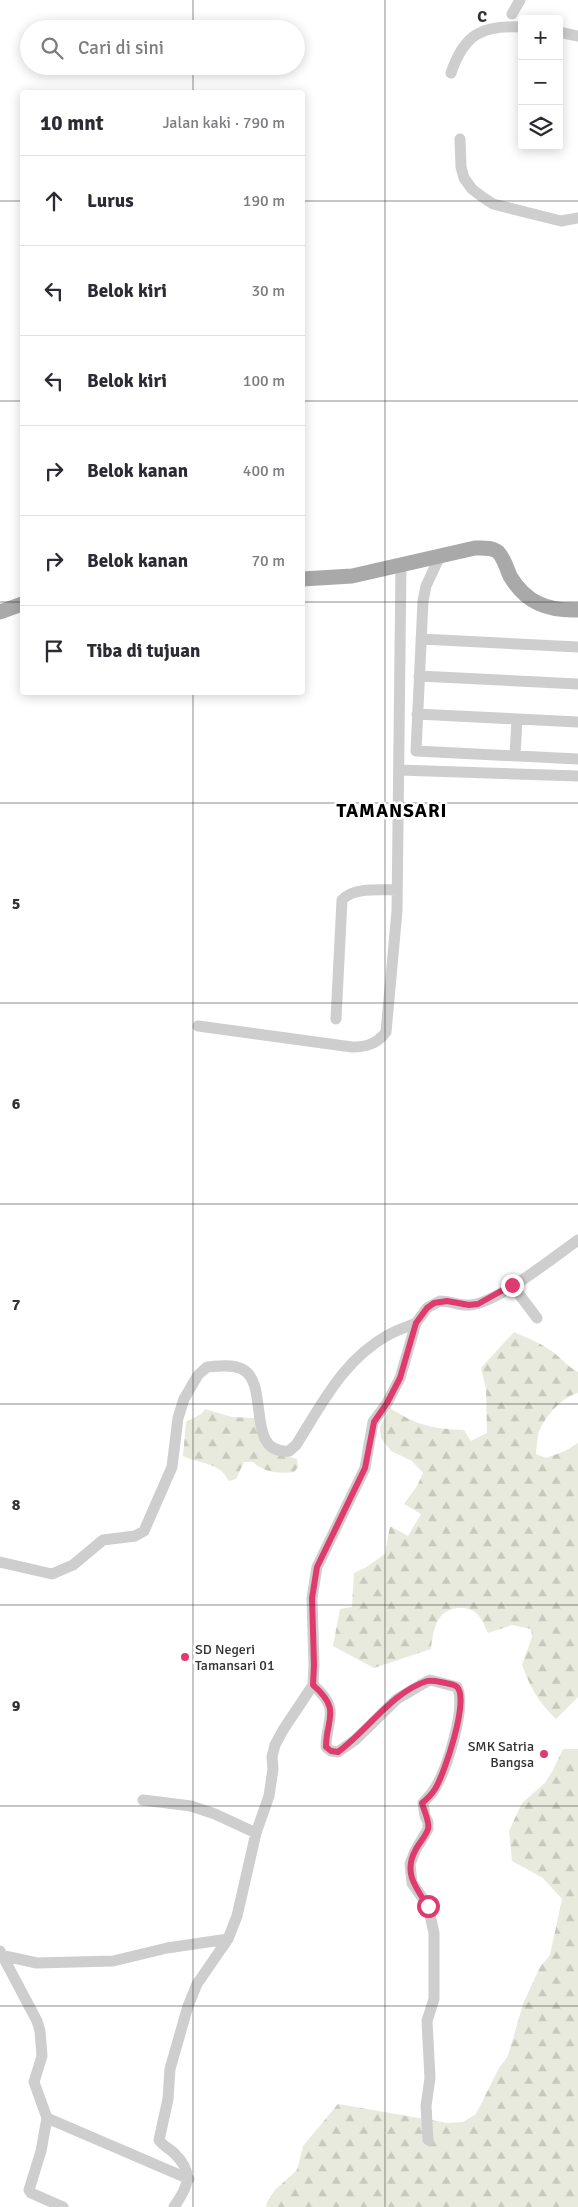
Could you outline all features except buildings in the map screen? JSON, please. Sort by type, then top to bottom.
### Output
[{"type":"main road","points":[[305,580],[352,576],[483,548],[494,550],[500,554],[515,584],[532,600],[554,610],[578,610]]},
{"type":"main road","points":[[0,612],[20,605]]},
{"type":"street","points":[[512,14],[520,0]]},
{"type":"street","points":[[451,73],[462,50],[476,34],[491,28],[518,27]]},
{"type":"street","points":[[563,33],[578,36]]},
{"type":"street","points":[[460,139],[461,167],[464,178],[472,189],[481,196],[493,204],[561,221],[578,218]]},
{"type":"street","points":[[440,556],[426,586],[423,601],[416,751],[578,759]]},
{"type":"street","points":[[198,1026],[352,1047],[362,1047],[381,1039],[386,1032],[397,911],[401,565]]},
{"type":"street","points":[[421,639],[578,647]]},
{"type":"street","points":[[419,676],[578,684]]},
{"type":"street","points":[[417,714],[578,722]]},
{"type":"street","points":[[515,756],[517,719]]},
{"type":"street","points":[[398,770],[578,776]]},
{"type":"street","points":[[336,1019],[342,900],[349,894],[358,892],[397,890]]},
{"type":"street","points":[[174,2207],[187,2186],[188,2179],[182,2161],[161,2143],[159,2134],[168,2099],[170,2069],[188,2006],[197,1984],[228,1939],[237,1916],[256,1832],[270,1796],[273,1769],[272,1758],[275,1745],[282,1730],[313,1685],[312,1598],[317,1567],[365,1468],[374,1422],[387,1403],[400,1378],[416,1323],[427,1308],[434,1303],[447,1301],[469,1305],[478,1304],[512,1285],[578,1240]]},
{"type":"street","points":[[512,1285],[536,1318]]},
{"type":"street","points":[[0,1562],[52,1574],[73,1566],[103,1540],[135,1536],[144,1532],[172,1467],[178,1418],[182,1404],[190,1387],[207,1367],[234,1367],[243,1370],[250,1377],[253,1383],[264,1437],[269,1445],[275,1449],[282,1452],[289,1451],[296,1445],[324,1398],[346,1368],[388,1335],[416,1323]]},
{"type":"street","points":[[313,1685],[320,1691],[328,1703],[332,1716],[326,1734],[326,1747],[331,1751],[338,1752],[355,1740],[396,1699],[424,1682],[430,1680],[451,1684],[457,1687],[460,1692],[460,1718],[443,1773],[435,1789],[422,1803],[428,1822],[428,1829],[410,1864],[412,1884],[428,1906],[434,1933],[434,1999],[427,2021],[430,2078],[426,2106],[428,2140]]},
{"type":"street","points":[[143,1800],[190,1806],[215,1814],[256,1832]]},
{"type":"street","points":[[0,1953],[38,1963],[113,1961],[167,1948],[228,1939]]},
{"type":"street","points":[[0,1953],[37,2021],[40,2031],[42,2056],[34,2082],[47,2118],[41,2151],[29,2190],[31,2193],[63,2207]]},
{"type":"street","points":[[47,2118],[188,2179]]},
{"type":"green space","points":[[514,1332],[548,1349],[578,1372],[578,1393],[561,1402],[546,1418],[539,1432],[536,1454],[546,1458],[565,1451],[578,1443],[578,1697],[556,1719],[536,1694],[522,1665],[532,1637],[531,1629],[512,1625],[488,1633],[476,1613],[472,1610],[458,1608],[440,1617],[433,1635],[431,1649],[374,1668],[333,1646],[340,1609],[352,1607],[354,1573],[385,1554],[390,1526],[408,1536],[421,1514],[404,1504],[417,1486],[423,1473],[412,1461],[391,1451],[381,1438],[380,1427],[390,1408],[425,1425],[443,1429],[464,1430],[471,1441],[487,1433],[486,1389],[481,1368]]},
{"type":"green space","points":[[205,1409],[232,1417],[255,1418],[276,1453],[297,1459],[298,1467],[294,1472],[283,1473],[267,1470],[253,1462],[244,1462],[236,1479],[229,1481],[215,1467],[183,1456],[186,1422],[201,1414]]},
{"type":"green space","points":[[563,1749],[578,1749],[578,2207],[266,2207],[275,2190],[297,2170],[303,2146],[338,2104],[448,2123],[463,2122],[476,2114],[499,2068],[508,2056],[523,2004],[540,1967],[550,1955],[562,1899],[543,1878],[512,1861],[509,1831],[522,1803],[545,1783]]},
{"type":"place","name":"SD Negeri Tamansari 01","points":[[185,1657]]},
{"type":"place","name":"SMK Satria Bangsa","points":[[544,1754]]},
{"type":"district","name":"TAMANSARI","points":[[392,811]]},
{"type":"route","points":[[428,1906],[412,1884],[410,1864],[428,1829],[428,1822],[422,1803],[435,1789],[443,1773],[460,1718],[460,1692],[457,1687],[451,1684],[430,1680],[424,1682],[396,1699],[355,1740],[338,1752],[331,1751],[326,1747],[326,1734],[332,1716],[328,1703],[320,1691],[313,1685],[314,1638],[311,1618],[312,1598],[317,1567],[365,1468],[371,1430],[400,1378],[416,1323],[427,1308],[434,1303],[447,1301],[456,1304],[478,1304],[512,1285]]}]
